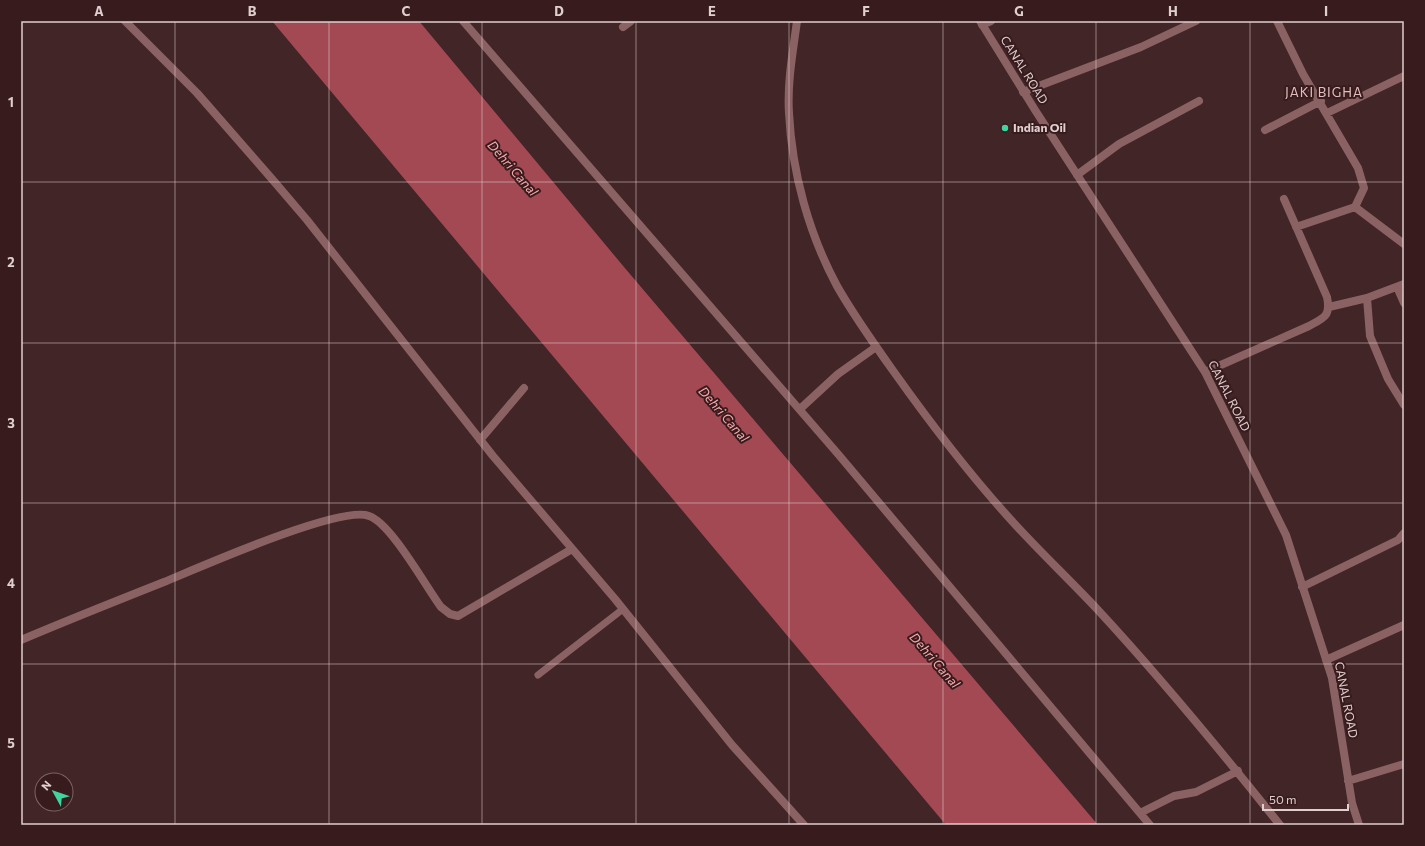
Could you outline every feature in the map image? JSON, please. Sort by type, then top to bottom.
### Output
[{"type":"street","points":[[125,21],[177,71],[245,147],[307,220],[480,440],[623,609],[732,745],[804,825]]},
{"type":"street","points":[[463,21],[800,409],[1150,825]]},
{"type":"street","points":[[623,27],[631,21]]},
{"type":"street","points":[[797,21],[790,68],[788,112],[794,157],[801,193],[812,229],[836,284],[876,347],[944,442],[1013,523],[1062,571],[1118,631],[1238,772],[1280,825]]},
{"type":"street","points":[[981,23],[991,21]]},
{"type":"street","points":[[1023,92],[1141,47],[1196,21]]},
{"type":"street","points":[[1277,21],[1303,74],[1321,101],[1358,168],[1364,188],[1355,207],[1296,228]]},
{"type":"street","name":"CANAL ROAD","points":[[981,23],[1023,92],[1205,372],[1286,534],[1332,678],[1352,803],[1359,825]]},
{"type":"street","points":[[1327,112],[1404,76]]},
{"type":"street","points":[[1077,174],[1119,144],[1199,101]]},
{"type":"street","points":[[1265,130],[1321,101]]},
{"type":"street","points":[[1205,372],[1322,319],[1327,314],[1329,307],[1327,297],[1284,199]]},
{"type":"street","points":[[1355,207],[1404,244]]},
{"type":"street","points":[[1329,307],[1367,298],[1401,286],[1404,303]]},
{"type":"street","points":[[1367,298],[1370,336],[1388,379],[1404,405]]},
{"type":"street","points":[[800,409],[838,374],[876,347]]},
{"type":"street","points":[[480,440],[524,388]]},
{"type":"street","points":[[21,640],[254,545],[305,527],[358,514],[370,516],[390,533],[442,607],[450,614],[458,616],[572,549]]},
{"type":"street","points":[[1302,586],[1392,543],[1404,533]]},
{"type":"street","points":[[1326,660],[1404,625]]},
{"type":"street","points":[[1348,781],[1404,764]]},
{"type":"street","points":[[1140,813],[1170,798],[1196,792],[1238,772]]},
{"type":"lane","points":[[538,674],[623,609]]},
{"type":"water","name":"Dehri Canal","points":[[272,21],[419,21],[624,267],[1098,825],[946,825]]},
{"type":"place","name":"Indian Oil","points":[[1005,128]]},
{"type":"district","name":"JAKI BIGHA","points":[[1324,92]]}]
